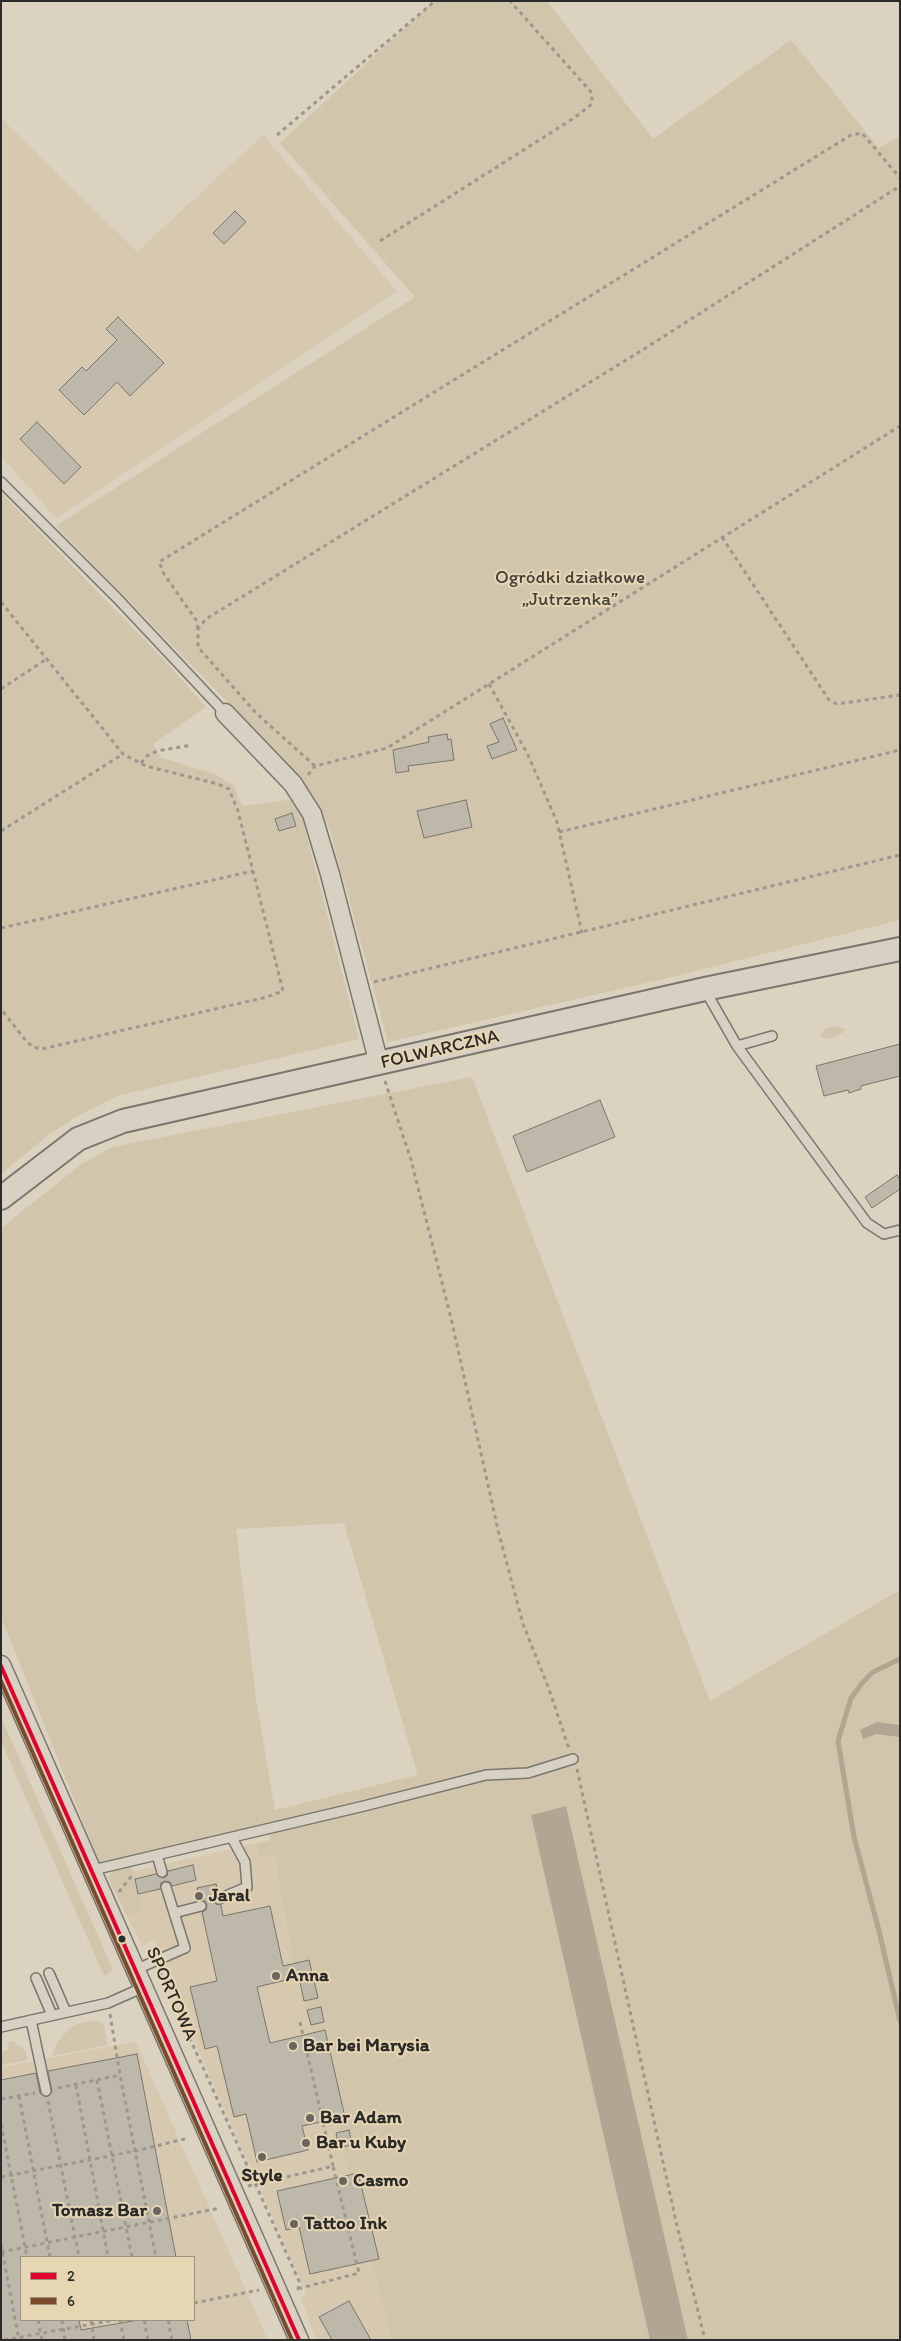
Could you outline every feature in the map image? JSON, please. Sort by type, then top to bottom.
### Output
[{"type":"street","points":[[225,713],[296,788],[312,814],[330,874],[379,1064]]},
{"type":"street","name":"FOLWARCZNA","points":[[1,1198],[78,1139],[123,1120],[379,1064],[705,989],[900,950]]},
{"type":"street","name":"SPORTOWA","points":[[1,1665],[106,1898],[299,2340]]},
{"type":"lane","points":[[1,482],[117,598],[225,713]]},
{"type":"lane","points":[[705,989],[737,1046],[867,1223],[884,1234],[900,1230]]},
{"type":"lane","points":[[737,1046],[772,1036]]},
{"type":"lane","points":[[92,1870],[232,1838],[486,1775],[528,1773],[573,1759]]},
{"type":"lane","points":[[219,1899],[247,1887],[245,1862],[232,1838]]},
{"type":"lane","points":[[157,1855],[162,1872]]},
{"type":"lane","points":[[137,1969],[185,1948],[166,1888]]},
{"type":"lane","points":[[174,1913],[201,1906]]},
{"type":"lane","points":[[49,1973],[66,2012]]},
{"type":"lane","points":[[36,1978],[52,2015]]},
{"type":"lane","points":[[1,2027],[108,2004],[144,1987]]},
{"type":"lane","points":[[31,2020],[46,2091]]},
{"type":"path","points":[[277,135],[435,1]]},
{"type":"path","points":[[380,241],[566,123],[592,104],[592,93],[510,1]]},
{"type":"path","points":[[315,766],[256,713],[198,647],[196,620],[164,574],[159,562],[852,135],[862,133],[900,178]]},
{"type":"path","points":[[198,629],[206,619],[644,348],[900,186]]},
{"type":"path","points":[[296,788],[315,766],[387,748],[900,426]]},
{"type":"path","points":[[722,537],[829,700],[837,704],[900,695]]},
{"type":"path","points":[[1,602],[48,658],[123,754],[142,763],[218,784],[229,789],[238,811],[283,991],[267,997],[42,1049],[33,1048],[1,1009]]},
{"type":"path","points":[[1,689],[48,658]]},
{"type":"path","points":[[489,684],[528,755],[559,832],[582,933]]},
{"type":"path","points":[[142,763],[147,756],[157,751],[192,745]]},
{"type":"path","points":[[559,832],[900,750]]},
{"type":"path","points":[[1,831],[123,754]]},
{"type":"path","points":[[359,985],[582,933],[900,855]]},
{"type":"path","points":[[1,928],[253,870]]},
{"type":"path","points":[[379,1064],[411,1160],[451,1318],[498,1530],[523,1624],[579,1773],[675,2216],[705,2340]]},
{"type":"path","points":[[106,1898],[119,1892],[146,1858]]},
{"type":"path","points":[[155,1961],[299,2281],[297,2289]]},
{"type":"path","points":[[108,2004],[156,2256]]},
{"type":"path","points":[[195,2303],[257,2290],[278,2293],[359,2273],[300,2022]]},
{"type":"path","points":[[1,2099],[120,2075]]},
{"type":"path","points":[[97,2080],[132,2256]]},
{"type":"path","points":[[76,2085],[108,2256]]},
{"type":"path","points":[[46,2091],[79,2256]]},
{"type":"path","points":[[19,2096],[50,2256]]},
{"type":"path","points":[[1,2124],[26,2256]]},
{"type":"path","points":[[1,2177],[90,2158],[135,2151],[189,2138]]},
{"type":"path","points":[[234,2191],[255,2183],[333,2166]]},
{"type":"path","points":[[2,2252],[220,2208]]},
{"type":"path","points":[[1,2245],[19,2338]]},
{"type":"path","points":[[38,2321],[42,2340]]},
{"type":"path","points":[[62,2321],[65,2340]]},
{"type":"path","points":[[120,2321],[124,2340]]},
{"type":"path","points":[[144,2321],[148,2340]]},
{"type":"path","points":[[168,2321],[172,2340]]},
{"type":"path","points":[[4,2340],[91,2322],[94,2340]]},
{"type":"shaded area","points":[[1,118],[137,252],[263,135],[397,291],[56,518],[1,456]]},
{"type":"shaded area","points":[[877,1722],[900,1725],[900,1737],[877,1734],[863,1739],[860,1730]]},
{"type":"shaded area","points":[[566,1806],[688,2340],[650,2340],[531,1815]]},
{"type":"shaded area","points":[[270,1840],[292,1956],[392,2340],[316,2340],[301,2297],[307,2295],[168,1982],[155,1940],[142,1946],[108,1877]]},
{"type":"shaded area","points":[[136,2042],[268,2340],[1,2340],[1,2067]]},
{"type":"green space","name":"Ogródki działkowe „Jutrzenka”","points":[[434,1],[547,1],[653,139],[791,40],[879,148],[900,136],[900,920],[655,981],[388,1042],[330,830],[309,790],[213,687],[56,526],[415,297],[280,143]]},
{"type":"green space","points":[[1,493],[166,662],[206,707],[153,744],[160,757],[217,775],[234,786],[242,806],[295,799],[300,809],[359,1039],[120,1095],[79,1115],[47,1136],[1,1174]]},
{"type":"green space","points":[[836,1026],[845,1029],[845,1031],[832,1039],[820,1037],[826,1028]]},
{"type":"green space","points":[[472,1077],[710,1701],[900,1590],[900,2340],[688,2340],[566,1806],[531,1815],[650,2340],[392,2340],[292,1956],[274,1856],[260,1859],[256,1844],[270,1840],[267,1824],[101,1867],[1,1617],[1,1228],[82,1164],[112,1147]],"holes":[[[344,1523],[418,1775],[275,1810],[256,1699],[236,1529]]]},
{"type":"green space","points":[[1,1717],[113,1970],[104,1976],[1,1741]]},
{"type":"green space","points":[[131,1866],[143,1909],[127,1916],[108,1877],[114,1870]]},
{"type":"green space","points":[[97,2020],[104,2024],[107,2045],[52,2056],[57,2043],[69,2029],[78,2024]]},
{"type":"green space","points":[[8,2042],[14,2042],[25,2050],[28,2060],[1,2065],[1,2051],[9,2050]]},
{"type":"building","points":[[235,211],[246,222],[224,244],[213,233]]},
{"type":"building","points":[[118,317],[164,363],[130,396],[117,382],[84,415],[59,390],[82,367],[86,371],[117,340],[106,329]]},
{"type":"building","points":[[37,422],[81,467],[64,484],[20,439]]},
{"type":"building","points":[[503,718],[517,750],[492,759],[487,746],[499,742],[490,724]]},
{"type":"building","points":[[447,734],[448,740],[451,739],[454,760],[408,766],[409,771],[396,773],[393,750],[429,742],[428,737]]},
{"type":"building","points":[[466,800],[472,827],[424,838],[417,811]]},
{"type":"building","points":[[292,813],[296,826],[279,831],[275,819]]},
{"type":"building","points":[[900,1044],[900,1076],[861,1086],[861,1089],[849,1093],[848,1090],[824,1096],[816,1066]]},
{"type":"building","points":[[600,1100],[615,1137],[527,1172],[513,1136]]},
{"type":"building","points":[[897,1175],[900,1180],[900,1189],[872,1208],[865,1197]]},
{"type":"building","points":[[193,1865],[196,1880],[172,1886],[170,1882],[165,1881],[161,1883],[160,1889],[138,1894],[135,1879],[156,1874],[163,1878],[167,1876],[168,1871]]},
{"type":"building","points":[[216,1884],[218,1893],[214,1896],[213,1901],[221,1905],[223,1916],[270,1906],[283,1966],[309,1960],[318,1998],[304,2001],[299,1977],[257,1987],[270,2043],[325,2030],[345,2117],[302,2126],[308,2150],[257,2162],[246,2114],[234,2117],[217,2046],[205,2049],[190,1987],[217,1981],[202,1912],[206,1910],[207,1905],[205,1901],[200,1900],[197,1888]]},
{"type":"building","points":[[321,2007],[324,2022],[311,2025],[307,2010]]},
{"type":"building","points":[[137,2054],[176,2256],[20,2256],[20,2321],[79,2321],[81,2330],[132,2321],[187,2321],[191,2340],[1,2340],[1,2080],[36,2073],[40,2093],[47,2097],[52,2092],[48,2071]]},
{"type":"building","points":[[349,2130],[352,2145],[339,2148],[336,2133]]},
{"type":"building","points":[[358,2173],[379,2259],[310,2274],[299,2227],[286,2230],[277,2191]]},
{"type":"building","points":[[349,2301],[371,2340],[332,2340],[319,2317]]},
{"type":"waterway","points":[[900,1659],[873,1672],[863,1682],[851,1698],[838,1741],[854,1837],[900,2021]]},
{"type":"transit line","name":"2","points":[[1,1666],[299,2340]]},
{"type":"transit line","name":"6","points":[[1,1681],[292,2340]]},
{"type":"place","name":"Jaral","points":[[199,1896]]},
{"type":"place","name":"Anna","points":[[276,1976]]},
{"type":"place","name":"Bar bei Marysia","points":[[293,2046]]},
{"type":"place","name":"Bar Adam","points":[[310,2118]]},
{"type":"place","name":"Bar u Kuby","points":[[306,2143]]},
{"type":"place","name":"Style","points":[[262,2157]]},
{"type":"place","name":"Casmo","points":[[343,2181]]},
{"type":"place","name":"Tomasz Bar","points":[[157,2211]]},
{"type":"place","name":"Tattoo Ink","points":[[294,2224]]}]
